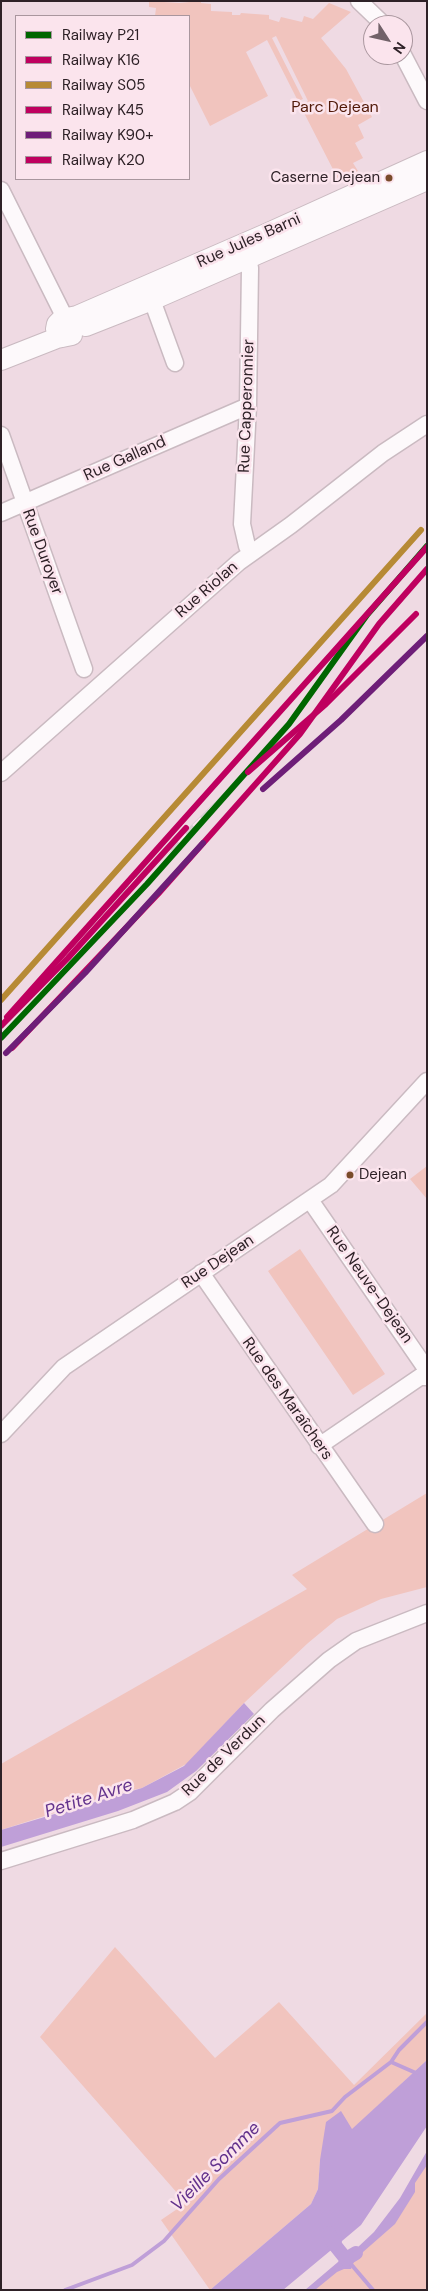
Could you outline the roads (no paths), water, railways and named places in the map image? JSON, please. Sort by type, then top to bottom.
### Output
[{"type":"main road","name":"Rue Jules Barni","points":[[1,360],[66,326],[427,161]]},
{"type":"main road","name":"Rue Jules Barni","points":[[1,346],[66,326],[80,328],[152,300],[427,180]]},
{"type":"street","points":[[359,1],[374,15]]},
{"type":"street","points":[[408,65],[427,101]]},
{"type":"street","points":[[1,190],[62,314],[66,326]]},
{"type":"street","name":"Rue Capperonnier","points":[[248,258],[250,268],[248,406],[242,524],[247,546],[251,553]]},
{"type":"street","points":[[152,300],[175,363]]},
{"type":"street","name":"Rue Galland","points":[[1,513],[248,406]]},
{"type":"street","name":"Rue Riolan","points":[[1,773],[251,553],[291,525],[383,453],[427,424]]},
{"type":"street","name":"Rue Duroyer","points":[[1,435],[84,669]]},
{"type":"street","name":"Rue Dejean","points":[[1,1434],[64,1367],[331,1184],[426,1084]]},
{"type":"street","name":"Rue Neuve-Dejean","points":[[310,1200],[427,1370]]},
{"type":"street","name":"Rue des Maraîchers","points":[[200,1273],[375,1524]]},
{"type":"street","points":[[319,1446],[420,1377],[427,1377]]},
{"type":"street","name":"Rue de Verdun","points":[[1,1861],[133,1820],[175,1802],[190,1792],[272,1710],[329,1660],[356,1641],[427,1613]]},
{"type":"waterway","name":"Vieille Somme","points":[[65,2290],[132,2265],[164,2241],[219,2179],[280,2123],[332,2111],[345,2097],[391,2062],[399,2050],[427,2022]]},
{"type":"waterway","points":[[391,2062],[416,2073]]},
{"type":"waterway","points":[[329,2233],[334,2244],[346,2259],[356,2253]]},
{"type":"waterway","points":[[350,2263],[373,2290]]},
{"type":"railway","points":[[112,900],[183,837],[227,794]]},
{"type":"rail line","name":"S05","points":[[1,1000],[421,530]]},
{"type":"rail line","name":"P21","points":[[1,1038],[147,884],[289,724],[367,615],[427,546]]},
{"type":"rail line","name":"K16","points":[[7,1017],[427,547]]},
{"type":"rail line","name":"K45","points":[[12,1048],[158,894],[300,734],[379,624],[427,569]]},
{"type":"rail line","name":"K20","points":[[248,772],[326,704],[416,614]]},
{"type":"rail line","name":"K90+","points":[[263,789],[341,720],[427,636]]},
{"type":"rail line","name":"K20","points":[[1,1026],[68,958],[186,828]]},
{"type":"rail line","name":"K90+","points":[[6,1053],[85,973],[203,843]]},
{"type":"place","name":"Caserne Dejean","points":[[389,178]]},
{"type":"place","name":"Dejean","points":[[350,1175]]},
{"type":"park label","name":"Parc Dejean","points":[[335,108]]},
{"type":"water label","name":"Petite Avre","points":[[89,1799]]}]
